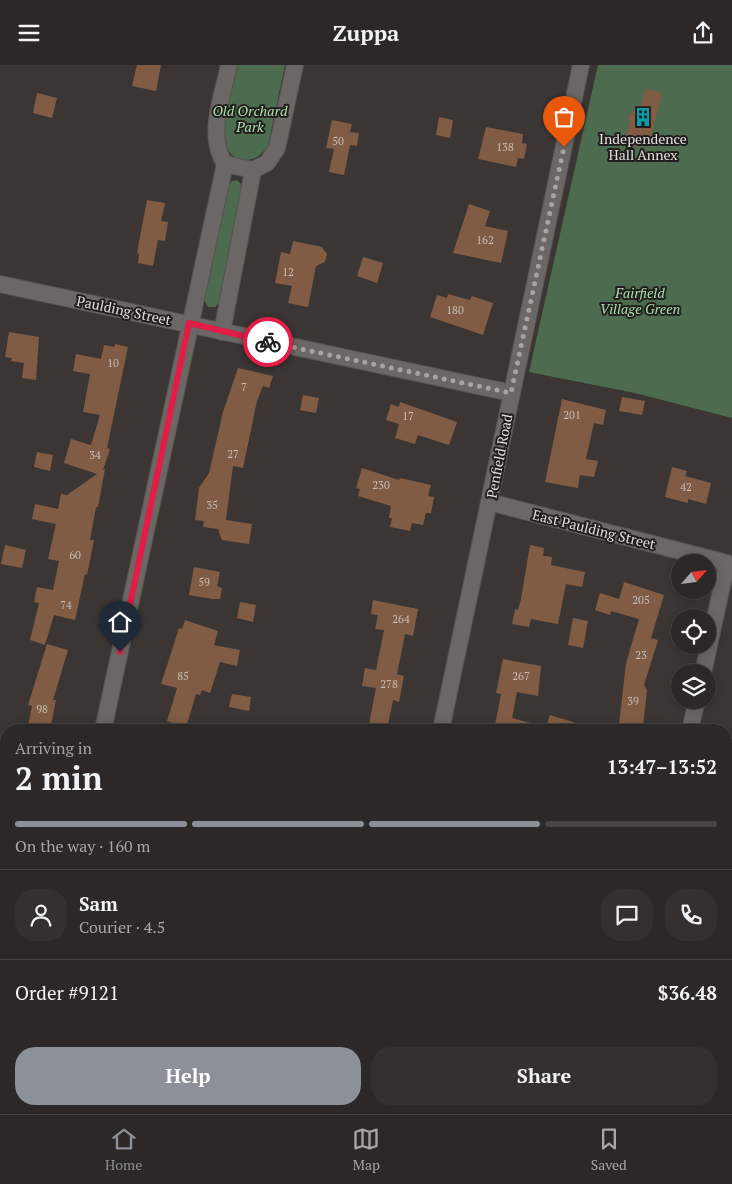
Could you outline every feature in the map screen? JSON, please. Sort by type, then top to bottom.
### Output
[{"type":"street","points":[[104,724],[189,323],[225,164],[219,153],[216,139],[229,65]]},
{"type":"street","points":[[225,164],[253,170],[267,163],[276,148],[295,65]]},
{"type":"street","name":"Penfield Road","points":[[442,724],[581,65]]},
{"type":"street","points":[[222,332],[253,170]]},
{"type":"street","name":"Paulding Street","points":[[0,284],[511,393]]},
{"type":"street","name":"East Paulding Street","points":[[490,502],[727,563],[705,664]]},
{"type":"street","points":[[691,724],[695,709]]},
{"type":"green space","name":"Old Orchard Park","points":[[237,65],[285,65],[268,146],[258,156],[250,160],[234,157],[227,148],[224,135],[227,104]]},
{"type":"green space","name":"Fairfield Village Green","points":[[598,65],[732,65],[732,418],[635,393],[529,372]]},
{"type":"green space","points":[[237,180],[243,186],[219,303],[215,307],[208,307],[204,300],[228,185],[232,181]]},
{"type":"building","points":[[137,65],[161,65],[156,91],[132,86]]},
{"type":"building","name":"Independence Hall Annex","points":[[645,89],[662,93],[650,141],[642,139],[639,147],[626,144],[628,136],[626,135],[630,121],[628,116],[636,110],[640,111]]},
{"type":"building","points":[[37,93],[57,98],[52,118],[33,113]]},
{"type":"building","points":[[439,117],[453,120],[450,138],[436,135]]},
{"type":"building","points":[[332,120],[352,124],[350,132],[359,133],[357,146],[350,145],[344,175],[329,172],[334,149],[326,148]]},
{"type":"building","points":[[486,127],[523,134],[522,143],[527,144],[524,159],[518,158],[516,167],[478,159]]},
{"type":"building","points":[[147,200],[165,203],[161,221],[168,222],[165,241],[158,240],[153,266],[138,263],[139,254],[137,253]]},
{"type":"building","points":[[469,204],[490,211],[485,226],[508,231],[501,263],[453,253]]},
{"type":"building","points":[[293,241],[322,247],[327,254],[325,262],[316,266],[308,307],[288,303],[292,286],[275,283],[281,252],[290,254]]},
{"type":"building","points":[[363,257],[383,263],[377,283],[357,276]]},
{"type":"building","points":[[448,294],[470,300],[472,296],[493,303],[483,335],[430,317],[437,295],[447,298]]},
{"type":"building","points":[[9,332],[39,337],[36,380],[22,378],[24,363],[11,361],[12,358],[5,357]]},
{"type":"building","points":[[115,344],[128,347],[107,448],[110,449],[103,470],[105,469],[90,540],[94,540],[87,575],[85,574],[75,620],[54,615],[45,645],[30,640],[39,603],[34,602],[37,587],[53,590],[59,561],[48,559],[56,524],[32,519],[35,504],[58,509],[61,494],[67,495],[97,474],[64,463],[71,439],[91,445],[100,415],[83,412],[90,374],[73,371],[76,354],[101,359],[104,345],[114,347]]},
{"type":"building","points":[[238,368],[273,376],[269,388],[263,386],[257,401],[243,468],[233,466],[226,520],[252,524],[249,544],[222,540],[218,529],[203,527],[204,521],[195,520],[199,488],[209,473],[223,412]]},
{"type":"building","points":[[303,395],[319,398],[316,413],[300,410]]},
{"type":"building","points":[[622,397],[645,401],[642,415],[619,411]]},
{"type":"building","points":[[562,399],[606,410],[603,425],[594,423],[586,459],[598,461],[594,477],[580,475],[578,488],[545,482]]},
{"type":"building","points":[[400,402],[457,422],[449,445],[418,435],[415,444],[395,438],[399,424],[386,420],[391,404],[399,407]]},
{"type":"building","points":[[37,452],[53,455],[50,471],[34,467]]},
{"type":"building","points":[[672,467],[687,471],[685,476],[711,483],[706,504],[688,499],[688,503],[665,497]]},
{"type":"building","points":[[362,468],[399,480],[400,478],[431,485],[428,496],[434,497],[431,513],[426,513],[423,525],[412,523],[410,531],[390,527],[392,518],[389,518],[391,506],[358,496],[360,489],[356,488]]},
{"type":"building","points":[[5,545],[26,550],[22,568],[1,564]]},
{"type":"building","points":[[530,545],[544,548],[543,556],[552,557],[551,565],[585,572],[582,587],[566,584],[558,624],[531,619],[529,627],[512,624],[515,609],[518,610],[521,599]]},
{"type":"building","points":[[194,567],[220,572],[217,586],[222,588],[220,599],[189,595]]},
{"type":"building","points":[[624,582],[664,595],[651,638],[658,640],[644,685],[647,690],[643,724],[619,724],[626,663],[639,619],[611,611],[610,615],[595,610],[600,593],[619,599]]},
{"type":"building","points":[[373,600],[418,609],[413,636],[405,634],[397,674],[404,676],[399,702],[393,700],[388,724],[369,724],[376,688],[362,686],[365,668],[376,670],[384,630],[375,629],[378,615],[371,614]]},
{"type":"building","points":[[240,602],[256,605],[253,622],[237,618]]},
{"type":"building","points":[[573,618],[588,621],[583,648],[568,645]]},
{"type":"building","points":[[185,620],[218,631],[214,645],[240,650],[237,666],[220,662],[210,693],[202,690],[200,695],[196,694],[187,724],[176,724],[167,721],[177,688],[161,684],[179,628],[182,629]]},
{"type":"building","points":[[47,644],[68,650],[53,700],[56,700],[51,724],[29,724],[32,706],[28,705]]},
{"type":"building","points":[[503,659],[541,666],[538,696],[517,692],[512,718],[534,724],[495,724],[501,694],[496,693]]},
{"type":"building","points":[[232,694],[251,697],[249,711],[229,707]]},
{"type":"building","points":[[550,715],[579,724],[547,724]]},
{"type":"way so far","points":[[268,342],[511,393],[564,147]]},
{"type":"place","name":"Independence Hall Annex","points":[[643,117]]},
{"type":"route","points":[[120,652],[189,323],[268,342]]}]
